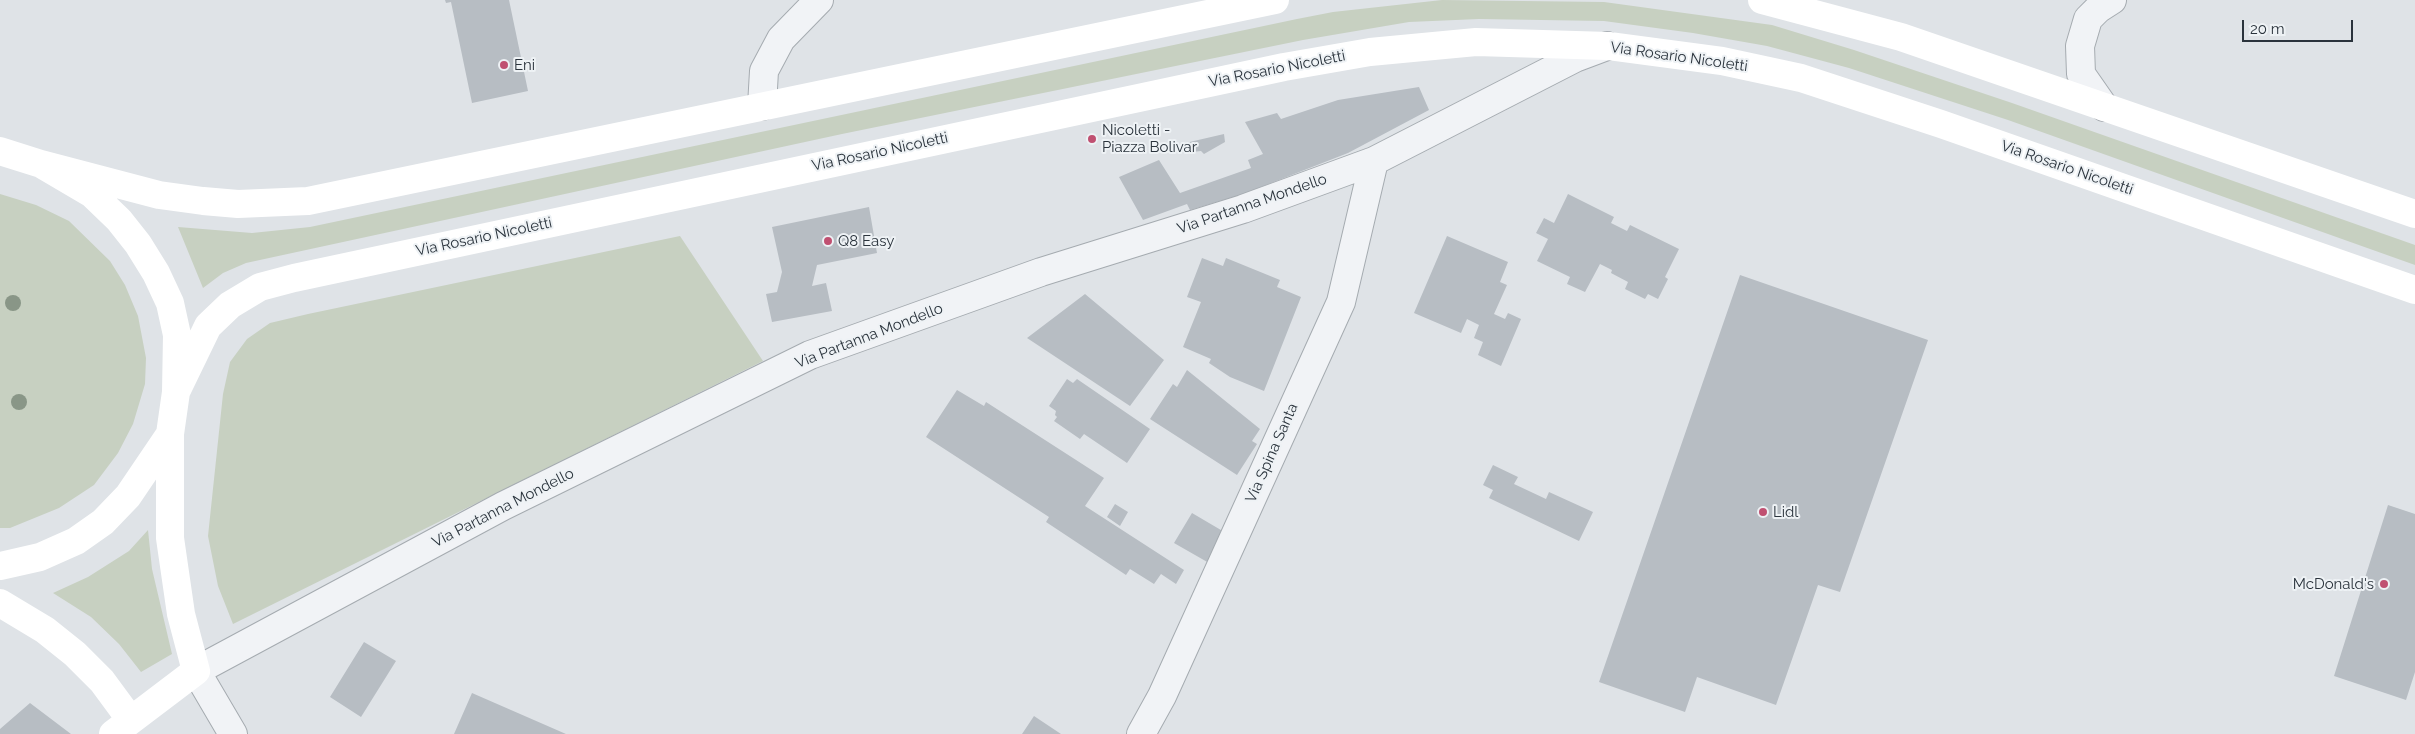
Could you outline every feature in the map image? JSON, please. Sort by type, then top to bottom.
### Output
[{"type":"main road","points":[[0,151],[41,164],[159,195],[238,204],[308,201],[1275,0]]},
{"type":"main road","points":[[1762,0],[1901,37],[2415,214]]},
{"type":"main road","name":"Via Rosario Nicoletti","points":[[176,392],[208,326],[230,305],[260,287],[294,278],[956,136],[1348,55],[1410,47],[1476,42],[1533,42],[1609,46],[1722,61],[1801,78],[1941,124],[2415,290]]},
{"type":"main road","points":[[41,164],[92,194],[124,226],[156,273],[170,303],[178,335],[176,392],[170,434],[170,538],[181,614],[196,671]]},
{"type":"main road","points":[[0,566],[40,557],[76,541],[102,522],[128,496],[170,434]]},
{"type":"main road","points":[[0,603],[45,630],[75,654],[102,680],[122,727]]},
{"type":"main road","name":"Via Partanna Mondello","points":[[122,727],[196,671]]},
{"type":"street","points":[[762,106],[764,70],[781,39],[819,0]]},
{"type":"street","points":[[2104,107],[2081,74],[2080,46],[2088,19],[2098,8],[2112,0]]},
{"type":"street","name":"Via Partanna Mondello","points":[[196,671],[503,506],[810,355],[1041,272],[1243,209],[1374,161],[1575,58],[1609,46]]},
{"type":"street","name":"Via Spina Santa","points":[[1141,734],[1162,696],[1341,302],[1374,161]]},
{"type":"street","points":[[196,671],[233,734]]},
{"type":"green space","points":[[1442,0],[1604,2],[1772,25],[1854,50],[2012,103],[2415,245],[2415,265],[2008,120],[1849,68],[1767,46],[1693,33],[1604,21],[1479,19],[1409,22],[1303,40],[842,134],[246,263],[223,273],[203,288],[178,227],[252,233],[310,227],[1297,19],[1333,12]]},
{"type":"green space","points":[[0,194],[36,205],[69,221],[110,261],[125,285],[138,316],[146,358],[145,384],[133,424],[118,453],[94,485],[59,508],[10,528],[0,528]]},
{"type":"green space","points":[[680,236],[763,361],[233,624],[218,586],[208,536],[223,394],[230,362],[247,339],[270,323]]},
{"type":"green space","points":[[148,530],[152,569],[172,654],[141,672],[119,644],[91,617],[53,593],[88,577],[129,551]]},
{"type":"building","points":[[445,0],[509,0],[528,91],[472,103],[451,2],[446,3]]},
{"type":"building","points":[[1419,87],[1429,110],[1348,153],[1243,194],[1190,210],[1187,204],[1143,220],[1119,177],[1159,160],[1180,193],[1251,168],[1248,160],[1263,154],[1245,122],[1277,113],[1281,119],[1338,100]]},
{"type":"building","points":[[1224,134],[1225,142],[1204,154],[1201,151],[1183,153],[1181,144]]},
{"type":"building","points":[[1568,194],[1614,217],[1611,223],[1627,231],[1630,225],[1679,249],[1665,277],[1668,279],[1658,299],[1648,294],[1645,299],[1625,289],[1628,282],[1611,273],[1612,270],[1600,264],[1585,292],[1567,284],[1570,277],[1537,261],[1548,239],[1536,233],[1544,218],[1554,223]]},
{"type":"building","points":[[869,207],[877,253],[817,265],[812,286],[826,283],[832,311],[772,322],[766,294],[777,292],[782,272],[772,227]]},
{"type":"building","points":[[1447,236],[1508,262],[1500,282],[1507,285],[1494,314],[1505,319],[1508,313],[1521,319],[1501,366],[1478,355],[1483,342],[1474,338],[1479,325],[1467,319],[1461,333],[1414,313]]},
{"type":"building","points":[[1202,258],[1223,266],[1226,258],[1280,280],[1277,287],[1301,297],[1264,391],[1230,377],[1209,363],[1211,359],[1183,347],[1201,302],[1187,297]]},
{"type":"building","name":"Lidl","points":[[1740,275],[1928,340],[1840,592],[1818,585],[1776,705],[1697,677],[1685,712],[1599,682]]},
{"type":"building","points":[[1085,294],[1164,360],[1130,406],[1027,338]]},
{"type":"building","points":[[1187,370],[1260,429],[1252,441],[1257,444],[1237,475],[1150,419],[1173,384],[1177,387]]},
{"type":"building","points":[[1067,379],[1073,383],[1077,379],[1150,429],[1127,463],[1084,434],[1080,439],[1054,421],[1057,417],[1055,415],[1056,411],[1049,406]]},
{"type":"building","points":[[957,390],[984,406],[986,402],[1104,478],[1085,506],[1184,570],[1176,584],[1161,574],[1154,584],[1130,569],[1126,575],[1046,522],[1049,517],[926,437]]},
{"type":"building","points":[[1493,465],[1518,477],[1514,484],[1546,499],[1549,492],[1593,512],[1579,541],[1489,498],[1493,490],[1483,485]]},
{"type":"building","points":[[1115,504],[1128,512],[1120,526],[1107,517]]},
{"type":"building","points":[[2388,505],[2415,514],[2415,672],[2406,700],[2334,676]]},
{"type":"building","points":[[1192,513],[1226,533],[1209,563],[1174,543]]},
{"type":"building","points":[[364,642],[396,661],[361,717],[330,697]]},
{"type":"building","points":[[472,693],[566,734],[454,734]]},
{"type":"building","points":[[30,703],[71,734],[0,734],[0,729]]},
{"type":"building","points":[[1034,716],[1061,734],[1022,734]]},
{"type":"place","name":"Eni","points":[[504,65]]},
{"type":"place","name":"Nicoletti - Piazza Bolivar","points":[[1092,139]]},
{"type":"place","name":"Q8 Easy","points":[[828,241]]},
{"type":"place","name":"Lidl","points":[[1763,512]]},
{"type":"place","name":"McDonald's","points":[[2384,584]]}]
